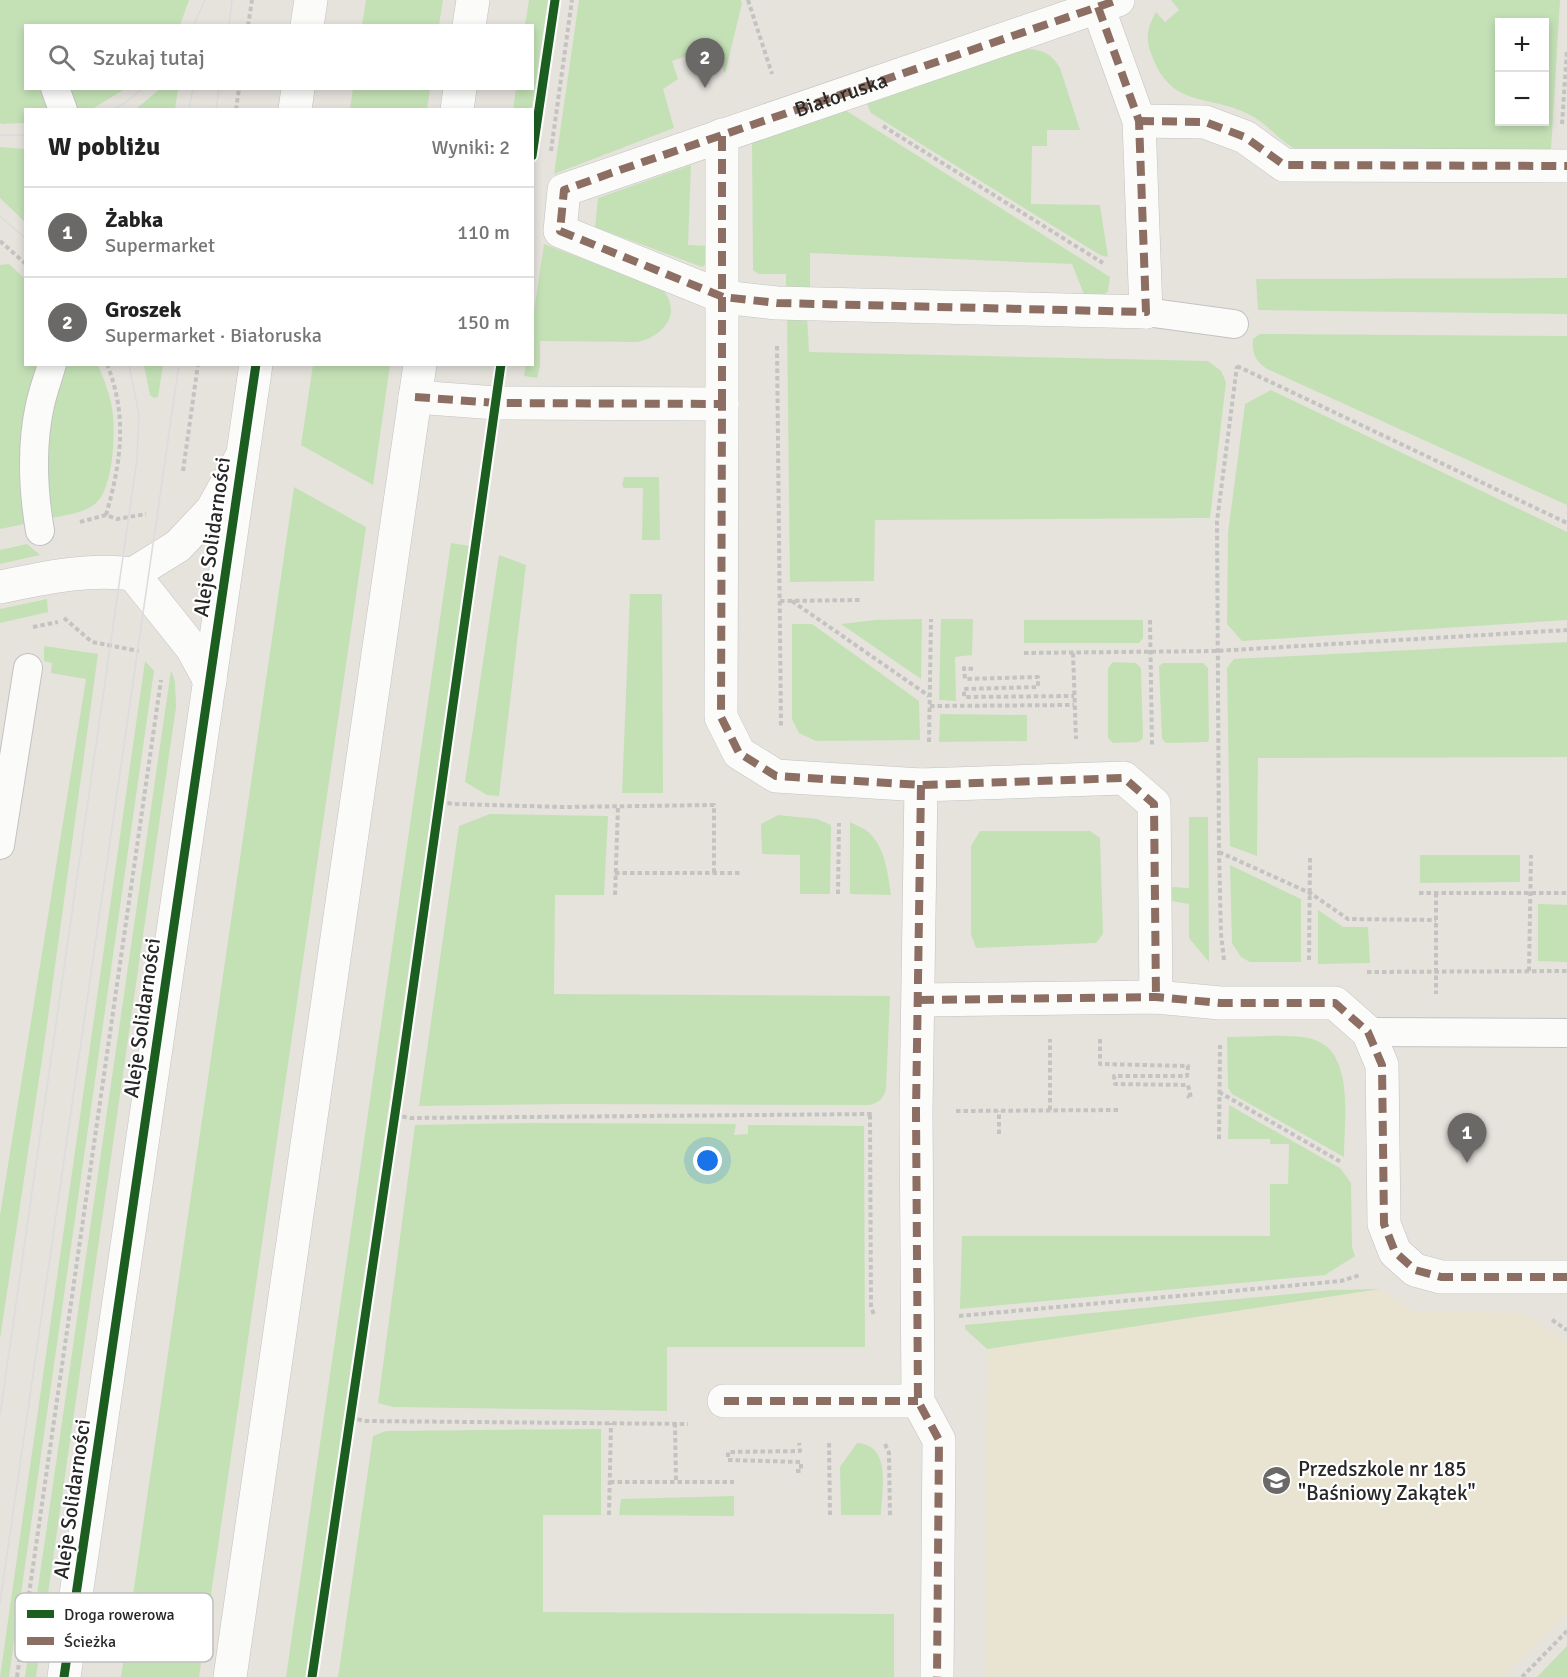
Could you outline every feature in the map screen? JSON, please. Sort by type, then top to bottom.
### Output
[{"type":"street","points":[[308,24],[311,0]]},
{"type":"street","points":[[469,24],[473,0]]},
{"type":"street","points":[[723,297],[777,303],[1147,301],[1139,121],[1108,3]]},
{"type":"street","name":"Białoruska","points":[[723,297],[560,231],[564,190],[1108,3]]},
{"type":"street","points":[[295,108],[298,90]]},
{"type":"street","points":[[457,108],[460,90]]},
{"type":"street","points":[[1139,121],[1205,122],[1245,136],[1284,165],[1563,166]]},
{"type":"street","points":[[722,135],[721,717],[739,753],[776,776],[921,785],[1124,778],[1154,804],[1156,998]]},
{"type":"street","name":"Aleje Solidarności","points":[[76,1593],[255,366]]},
{"type":"street","points":[[230,1677],[420,366]]},
{"type":"street","points":[[415,397],[496,402],[722,404]]},
{"type":"street","points":[[133,574],[178,546],[212,510],[242,456]]},
{"type":"street","points":[[0,587],[57,575],[109,570],[133,574],[192,648],[210,681]]},
{"type":"street","points":[[921,785],[916,1111],[918,1401],[939,1440],[937,1677]]},
{"type":"street","points":[[919,1000],[1156,998],[1220,1003],[1335,1003],[1368,1032],[1382,1065],[1384,1224],[1395,1252],[1415,1270],[1441,1277],[1567,1277]]},
{"type":"street","points":[[724,1401],[918,1401]]},
{"type":"street","name":"Aleje Solidarności","points":[[64,1677],[66,1662]]},
{"type":"lane","points":[[56,90],[62,108]]},
{"type":"lane","points":[[1147,301],[1234,324]]},
{"type":"lane","points":[[40,531],[33,495],[34,451],[40,405],[51,366]]},
{"type":"lane","points":[[0,845],[28,668]]},
{"type":"lane","points":[[1368,1032],[1567,1033]]},
{"type":"path","points":[[248,24],[252,0]]},
{"type":"path","points":[[550,157],[572,0]]},
{"type":"path","points":[[748,0],[784,114]]},
{"type":"path","points":[[1563,166],[1567,50]]},
{"type":"path","points":[[236,108],[239,90]]},
{"type":"path","points":[[836,97],[1147,301]]},
{"type":"path","points":[[0,240],[24,262]]},
{"type":"path","points":[[1226,966],[1222,957],[1216,651],[1217,521],[1237,366],[1234,324]]},
{"type":"path","points":[[777,339],[782,738]]},
{"type":"path","points":[[106,515],[114,486],[119,451],[120,416],[116,387],[108,366]]},
{"type":"path","points":[[182,480],[198,366]]},
{"type":"path","points":[[1237,366],[1567,523]]},
{"type":"path","points":[[40,531],[106,515],[117,519],[148,514]]},
{"type":"path","points":[[780,601],[861,600]]},
{"type":"path","points":[[792,601],[929,696]]},
{"type":"path","points":[[29,1593],[164,663],[164,646],[170,618]]},
{"type":"path","points":[[929,751],[931,620]]},
{"type":"path","points":[[1150,620],[1152,750]]},
{"type":"path","points":[[1024,653],[1216,651],[1567,630]]},
{"type":"path","points":[[1073,653],[1077,779]]},
{"type":"path","points":[[973,669],[964,668],[965,679],[1038,677],[1038,687],[964,688],[964,697],[1074,696]]},
{"type":"path","points":[[930,706],[1074,705]]},
{"type":"path","points":[[438,813],[441,791]]},
{"type":"path","points":[[440,802],[563,807],[714,805],[714,873]]},
{"type":"path","points":[[615,895],[618,806]]},
{"type":"path","points":[[838,894],[839,818]]},
{"type":"path","points":[[1220,852],[1310,893],[1348,919],[1436,920]]},
{"type":"path","points":[[1529,971],[1531,855]]},
{"type":"path","points":[[1309,962],[1310,857]]},
{"type":"path","points":[[615,873],[742,873]]},
{"type":"path","points":[[1419,893],[1567,893]]},
{"type":"path","points":[[1436,893],[1437,1032]]},
{"type":"path","points":[[1367,972],[1567,970]]},
{"type":"path","points":[[1050,1110],[1051,998]]},
{"type":"path","points":[[1100,1035],[1100,1064],[1188,1066],[1187,1076],[1114,1076],[1115,1084],[1188,1085],[1191,1098],[1187,1096]]},
{"type":"path","points":[[1219,1139],[1220,1037]]},
{"type":"path","points":[[1219,1092],[1347,1166]]},
{"type":"path","points":[[393,1126],[397,1104]]},
{"type":"path","points":[[952,1111],[1119,1110]]},
{"type":"path","points":[[999,1111],[999,1134]]},
{"type":"path","points":[[395,1115],[422,1118],[881,1113]]},
{"type":"path","points":[[958,1316],[1341,1281],[1362,1274]]},
{"type":"path","points":[[348,1430],[352,1406]]},
{"type":"path","points":[[350,1418],[366,1421],[694,1424]]},
{"type":"path","points":[[609,1515],[611,1423]]},
{"type":"path","points":[[675,1424],[676,1482]]},
{"type":"path","points":[[829,1436],[830,1515]]},
{"type":"path","points":[[788,1443],[799,1443],[800,1451],[728,1452],[728,1460],[801,1462],[801,1471],[796,1471]]},
{"type":"path","points":[[884,1443],[890,1461],[890,1517]]},
{"type":"path","points":[[610,1482],[734,1482]]},
{"type":"path","points":[[1522,1677],[1567,1631]]},
{"type":"path","points":[[17,1677],[19,1662]]},
{"type":"shaded area","name":"Przedszkole nr 185 \"Baśniowy Zakątek\"","points":[[1380,1289],[1413,1311],[1523,1313],[1567,1343],[1567,1613],[1502,1677],[985,1677],[987,1349],[1000,1342]]},
{"type":"green space","points":[[0,0],[189,0],[180,24],[24,24],[24,90],[123,90],[94,108],[24,108],[24,123],[0,123]]},
{"type":"green space","points":[[366,0],[443,0],[439,24],[362,24]]},
{"type":"green space","points":[[529,0],[548,0],[532,108],[513,108],[516,90],[534,90],[534,24],[525,24]]},
{"type":"green space","points":[[579,0],[741,0],[742,3],[725,74],[715,46],[672,61],[678,79],[663,89],[674,128],[554,174]]},
{"type":"green space","points":[[1171,0],[1560,0],[1551,150],[1299,151],[1250,115],[1235,108],[1193,98],[1170,85],[1161,73],[1148,44],[1148,34],[1156,12],[1165,22],[1179,10]]},
{"type":"green space","points":[[1032,49],[1049,55],[1060,68],[1080,130],[1047,130],[1047,146],[1032,146],[1031,204],[1100,205],[1108,257],[1100,255],[871,113],[866,102]]},
{"type":"green space","points":[[159,90],[178,90],[175,108],[137,108]]},
{"type":"green space","points":[[353,90],[430,90],[427,108],[350,108]]},
{"type":"green space","points":[[845,110],[1110,277],[1108,291],[1101,299],[1085,297],[1072,264],[810,253],[810,290],[786,290],[786,274],[758,274],[753,270],[752,143]]},
{"type":"green space","points":[[0,147],[24,149],[24,221],[0,198]]},
{"type":"green space","points":[[691,165],[688,245],[708,246],[706,264],[702,267],[595,227],[598,198]]},
{"type":"green space","points":[[544,244],[662,289],[671,306],[670,315],[662,329],[655,335],[637,342],[540,341],[540,366],[537,378],[524,376],[526,366],[534,366],[534,311]]},
{"type":"green space","points":[[9,264],[24,278],[24,366],[38,366],[23,434],[20,465],[24,524],[0,529],[0,265]]},
{"type":"green space","points":[[1567,278],[1567,314],[1258,310],[1256,279]]},
{"type":"green space","points":[[787,315],[807,316],[809,352],[1208,361],[1221,371],[1226,382],[1210,518],[875,520],[874,581],[790,582]]},
{"type":"green space","points":[[1260,334],[1567,336],[1567,505],[1267,369],[1257,360],[1253,349],[1253,339]]},
{"type":"green space","points":[[66,366],[99,367],[112,410],[113,449],[106,487],[95,504],[80,512],[52,518],[47,481],[47,448]]},
{"type":"green space","points":[[144,366],[163,366],[158,397],[154,398],[150,395]]},
{"type":"green space","points":[[313,366],[390,366],[373,485],[301,445]]},
{"type":"green space","points":[[1271,390],[1567,532],[1567,620],[1242,641],[1227,624],[1228,533],[1245,404]]},
{"type":"green space","points":[[624,477],[659,477],[660,540],[642,540],[643,488],[624,488],[622,485]]},
{"type":"green space","points":[[294,487],[366,527],[211,1593],[133,1593]]},
{"type":"green space","points":[[451,543],[470,546],[306,1677],[286,1677]]},
{"type":"green space","points":[[27,544],[40,555],[0,564],[0,550]]},
{"type":"green space","points":[[499,555],[526,565],[499,796],[487,795],[465,782]]},
{"type":"green space","points":[[630,594],[662,594],[663,793],[622,793]]},
{"type":"green space","points":[[47,599],[48,612],[0,623],[0,609]]},
{"type":"green space","points":[[922,619],[921,679],[841,624],[875,620]]},
{"type":"green space","points":[[941,619],[973,619],[972,655],[955,657],[956,701],[939,700]]},
{"type":"green space","points":[[1024,620],[1143,620],[1143,638],[1139,643],[1024,643]]},
{"type":"green space","points":[[792,624],[812,624],[919,701],[920,740],[816,741],[799,733],[792,719]]},
{"type":"green space","points":[[1567,642],[1567,757],[1258,758],[1257,856],[1230,846],[1227,668],[1234,659]]},
{"type":"green space","points":[[44,646],[98,654],[44,1046],[0,1339],[0,1215],[86,679],[51,673],[52,663],[44,661]]},
{"type":"green space","points":[[145,661],[154,671],[21,1593],[15,1593],[15,1635],[9,1677],[0,1677]]},
{"type":"green space","points":[[1113,662],[1136,663],[1141,668],[1143,738],[1139,742],[1113,743],[1108,738],[1108,668]]},
{"type":"green space","points":[[1163,663],[1203,663],[1208,668],[1208,742],[1166,743],[1162,739],[1159,666]]},
{"type":"green space","points":[[171,670],[175,682],[176,707],[48,1593],[37,1593]]},
{"type":"green space","points":[[940,714],[1027,715],[1027,741],[939,742]]},
{"type":"green space","points":[[490,814],[608,816],[604,895],[555,895],[554,994],[890,996],[886,1089],[882,1098],[869,1105],[419,1106],[459,826]]},
{"type":"green space","points":[[778,815],[817,819],[831,825],[830,894],[800,894],[800,855],[762,854],[761,824]]},
{"type":"green space","points":[[1189,817],[1208,817],[1209,962],[1189,938],[1189,904],[1171,901],[1171,887],[1189,888]]},
{"type":"green space","points":[[850,822],[867,831],[878,844],[885,860],[891,895],[850,894]]},
{"type":"green space","points":[[980,831],[1090,831],[1100,838],[1103,934],[1096,943],[976,948],[971,934],[971,846]]},
{"type":"green space","points":[[1420,855],[1520,855],[1520,882],[1420,883]]},
{"type":"green space","points":[[1230,865],[1301,899],[1301,962],[1250,962],[1241,957],[1232,943]]},
{"type":"green space","points":[[1538,904],[1567,905],[1567,962],[1538,961]]},
{"type":"green space","points":[[1318,910],[1343,927],[1368,927],[1370,963],[1318,964]]},
{"type":"green space","points":[[1227,1037],[1307,1038],[1328,1048],[1336,1059],[1342,1074],[1345,1108],[1344,1157],[1232,1094],[1228,1088]]},
{"type":"green space","points":[[1229,1105],[1340,1168],[1351,1183],[1352,1247],[1355,1256],[1325,1275],[960,1309],[962,1236],[1270,1236],[1270,1184],[1288,1184],[1289,1144],[1270,1144],[1270,1139],[1228,1139]]},
{"type":"green space","points":[[736,1124],[734,1135],[748,1134],[748,1125],[864,1126],[865,1347],[667,1347],[667,1411],[393,1407],[378,1403],[415,1125]]},
{"type":"green space","points":[[1380,1289],[987,1349],[965,1329],[965,1325],[1332,1290]]},
{"type":"green space","points":[[601,1429],[601,1515],[543,1515],[543,1612],[894,1614],[894,1677],[338,1677],[373,1436],[386,1431]]},
{"type":"green space","points":[[857,1443],[868,1446],[876,1452],[880,1460],[883,1482],[881,1515],[841,1515],[840,1467]]},
{"type":"green space","points":[[734,1496],[734,1516],[619,1515],[621,1499]]},
{"type":"green space","points":[[1567,1646],[1567,1677],[1537,1677]]},
{"type":"green space","points":[[27,1662],[38,1662],[36,1677],[25,1677]]},
{"type":"green space","points":[[123,1662],[201,1662],[199,1677],[121,1677]]},
{"type":"tram line","points":[[194,24],[205,0]]},
{"type":"tram line","points":[[229,24],[232,0]]},
{"type":"tram line","points":[[116,108],[141,90]]},
{"type":"tram line","points":[[189,108],[193,90]]},
{"type":"tram line","points":[[216,108],[219,90]]},
{"type":"tram line","points":[[0,135],[24,135]]},
{"type":"tram line","points":[[0,216],[24,237]]},
{"type":"tram line","points":[[0,1415],[137,459],[139,415],[129,366]]},
{"type":"tram line","points":[[0,1603],[179,366]]},
{"type":"marked path","points":[[1098,7],[1139,121],[1146,312],[777,303],[723,297],[560,231],[564,190],[1118,0]]},
{"type":"marked path","points":[[1139,121],[1205,122],[1245,137],[1284,165],[1567,166]]},
{"type":"marked path","points":[[722,135],[722,404]]},
{"type":"marked path","points":[[415,397],[496,403],[722,404],[721,717],[739,753],[776,776],[921,785],[1124,778],[1154,804],[1156,997]]},
{"type":"marked path","points":[[921,785],[916,1111],[918,1401],[939,1440],[937,1677]]},
{"type":"marked path","points":[[919,1000],[1156,997],[1220,1003],[1335,1003],[1368,1032],[1382,1065],[1384,1224],[1395,1252],[1415,1270],[1441,1277],[1567,1277]]},
{"type":"marked path","points":[[724,1401],[918,1401]]},
{"type":"cycle path","points":[[534,142],[555,0]]},
{"type":"cycle path","points":[[76,1593],[256,366]]},
{"type":"cycle path","points":[[312,1677],[401,1073],[501,366]]},
{"type":"cycle path","points":[[64,1677],[66,1662]]},
{"type":"place","name":"Groszek","points":[[705,88]]},
{"type":"place","name":"Żabka","points":[[1467,1163]]},
{"type":"place","name":"Przedszkole nr 185 \"Baśniowy Zakątek\"","points":[[1277,1481]]}]
